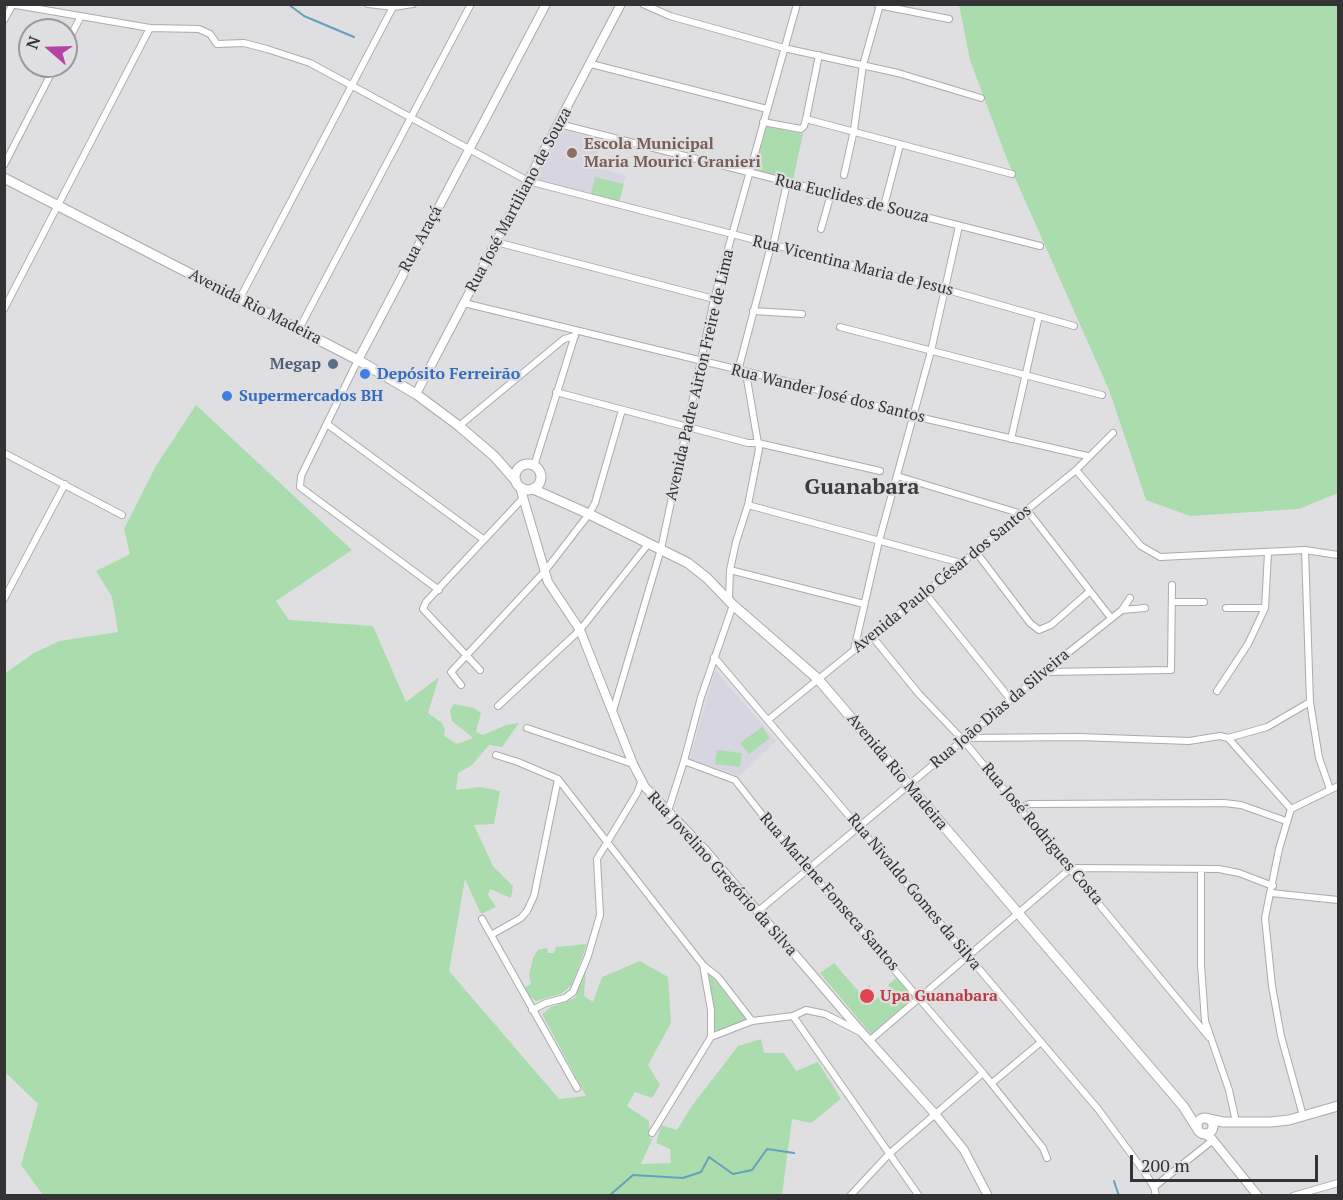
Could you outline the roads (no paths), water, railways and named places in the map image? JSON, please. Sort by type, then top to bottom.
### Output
[{"type":"main road","name":"Avenida Rio Madeira","points":[[4,178],[299,329],[416,394],[494,456],[525,489],[559,499],[688,563],[818,679],[1183,1106],[1208,1129]]},
{"type":"main road","name":"Avenida Rio Madeira","points":[[494,456],[511,464],[523,465]]},
{"type":"main road","points":[[523,465],[534,466],[538,469],[541,478],[539,484],[525,489],[516,474],[523,465]]},
{"type":"main road","name":"Avenida Rio Madeira","points":[[541,478],[547,489],[559,499]]},
{"type":"main road","points":[[1208,1129],[1234,1122],[1271,1122],[1338,1106]]},
{"type":"street","points":[[368,4],[393,7],[413,4]]},
{"type":"street","points":[[299,329],[471,4]]},
{"type":"street","name":"Rua Araçá","points":[[438,590],[300,487],[301,476],[358,360],[546,4]]},
{"type":"street","name":"Rua José Martiliano de Souza","points":[[416,394],[621,4]]},
{"type":"street","points":[[643,4],[670,16],[784,48],[862,65],[981,98]]},
{"type":"street","name":"Avenida Padre Airton Freire de Lima","points":[[613,711],[662,549],[714,299],[797,4]]},
{"type":"street","points":[[4,20],[12,5],[150,28],[4,309]]},
{"type":"street","points":[[844,175],[854,130],[862,65],[879,5],[949,19]]},
{"type":"street","points":[[239,300],[393,7]]},
{"type":"street","points":[[78,22],[80,18]]},
{"type":"street","name":"Rua Vicentina Maria de Jesus","points":[[150,28],[199,29],[210,34],[217,44],[244,43],[310,63],[528,181],[944,289],[1074,326]]},
{"type":"street","points":[[764,122],[801,129],[804,126],[819,55]]},
{"type":"street","points":[[591,64],[767,109]]},
{"type":"street","points":[[4,165],[49,78]]},
{"type":"street","points":[[806,119],[1012,174]]},
{"type":"street","name":"Rua Euclides de Souza","points":[[559,124],[1040,246]]},
{"type":"street","points":[[884,206],[900,144]]},
{"type":"street","points":[[738,371],[770,249],[773,246],[787,183]]},
{"type":"street","points":[[821,229],[831,194]]},
{"type":"street","points":[[854,651],[879,541],[931,351],[959,226]]},
{"type":"street","points":[[496,242],[714,299]]},
{"type":"street","name":"Rua Wander José dos Santos","points":[[464,303],[575,333],[785,381],[914,416],[1087,456]]},
{"type":"street","points":[[753,311],[802,314]]},
{"type":"street","points":[[1011,439],[1039,316]]},
{"type":"street","points":[[840,327],[1102,395]]},
{"type":"street","points":[[534,466],[575,333]]},
{"type":"street","points":[[459,426],[564,339],[575,333]]},
{"type":"street","points":[[668,811],[731,602],[730,570],[748,505],[759,449],[746,372]]},
{"type":"street","points":[[556,392],[748,443],[758,443],[880,471]]},
{"type":"street","points":[[461,685],[451,672],[545,571],[590,514],[622,410]]},
{"type":"street","points":[[327,424],[483,538]]},
{"type":"street","name":"Avenida Paulo César dos Santos","points":[[768,720],[1076,470],[1087,456],[1113,433]]},
{"type":"street","points":[[5,455],[122,515]]},
{"type":"street","points":[[1076,470],[1141,546],[1150,553],[1165,558],[1305,550],[1338,555]]},
{"type":"street","points":[[897,476],[1025,512],[1111,618]]},
{"type":"street","points":[[4,598],[65,484]]},
{"type":"street","points":[[480,670],[423,609],[426,602],[525,489]]},
{"type":"street","name":"Rua Jovelino Gregório da Silva","points":[[525,489],[548,582],[580,630],[633,764],[645,787],[706,851],[935,1114],[964,1150],[988,1196]]},
{"type":"street","points":[[748,505],[961,563]]},
{"type":"street","points":[[498,706],[580,630],[649,543]]},
{"type":"street","points":[[1305,550],[1310,702],[1319,758],[1330,789]]},
{"type":"street","points":[[976,552],[1030,623],[1039,630],[1051,624],[1090,591]]},
{"type":"street","points":[[1217,691],[1258,627],[1265,608],[1268,553]]},
{"type":"street","points":[[730,570],[864,604]]},
{"type":"street","points":[[1044,672],[1171,670],[1172,585]]},
{"type":"street","points":[[925,593],[1011,700]]},
{"type":"street","name":"Rua João Dias da Silveira","points":[[757,912],[1044,672],[1122,610],[1130,598]]},
{"type":"street","points":[[1172,602],[1204,602]]},
{"type":"street","points":[[1122,610],[1145,608]]},
{"type":"street","points":[[1226,608],[1265,608]]},
{"type":"street","name":"Rua José Rodrigues Costa","points":[[872,636],[919,694],[965,739],[1209,1037]]},
{"type":"street","name":"Rua Nivaldo Gomes da Silva","points":[[714,657],[1098,1109],[1154,1187]]},
{"type":"street","points":[[965,739],[1079,737],[1189,741],[1220,736],[1228,738],[1267,727],[1310,702]]},
{"type":"street","points":[[527,729],[633,764]]},
{"type":"street","points":[[1228,738],[1291,809]]},
{"type":"street","points":[[496,755],[558,779],[703,965],[718,977],[752,1021]]},
{"type":"street","name":"Rua Marlene Fonseca Santos","points":[[684,761],[735,780],[992,1083],[1043,1148],[1047,1158]]},
{"type":"street","points":[[491,935],[521,918],[534,896],[558,779]]},
{"type":"street","points":[[532,1010],[565,998],[573,992],[588,956],[600,915],[597,859],[637,793],[642,780]]},
{"type":"street","points":[[1303,1116],[1281,1036],[1272,986],[1265,918],[1286,821],[1291,809],[1338,786]]},
{"type":"street","points":[[1020,808],[1029,804],[1224,803],[1249,807],[1286,821]]},
{"type":"street","points":[[711,1037],[752,1021],[793,1016],[806,1010],[825,1014],[866,1037],[920,997],[1071,868],[1219,869],[1239,873],[1272,890],[1338,900]]},
{"type":"street","points":[[1201,869],[1201,965],[1205,1021],[1229,1090],[1234,1122]]},
{"type":"street","points":[[482,919],[577,1088]]},
{"type":"street","points":[[652,1133],[711,1037],[711,1010],[703,965]]},
{"type":"street","points":[[793,1016],[918,1196]]},
{"type":"street","points":[[992,1083],[1041,1042]]},
{"type":"street","points":[[850,1196],[889,1154],[983,1073]]},
{"type":"street","points":[[1156,1196],[1154,1187],[1208,1129],[1258,1196]]},
{"type":"street","points":[[1293,1196],[1338,1183]]},
{"type":"waterway","points":[[288,4],[304,16],[354,37]]},
{"type":"waterway","points":[[609,1196],[633,1175],[683,1178],[701,1172],[709,1157],[733,1174],[752,1170],[767,1149],[794,1153]]},
{"type":"waterway","points":[[1114,1181],[1119,1196]]},
{"type":"place","name":"Escola Municipal Maria Mourici Granieri","points":[[572,153]]},
{"type":"place","name":"Megap","points":[[333,364]]},
{"type":"place","name":"Depósito Ferreirão","points":[[365,374]]},
{"type":"place","name":"Supermercados BH","points":[[227,396]]},
{"type":"place","name":"Upa Guanabara","points":[[867,996]]},
{"type":"district","name":"Guanabara","points":[[862,488]]}]
